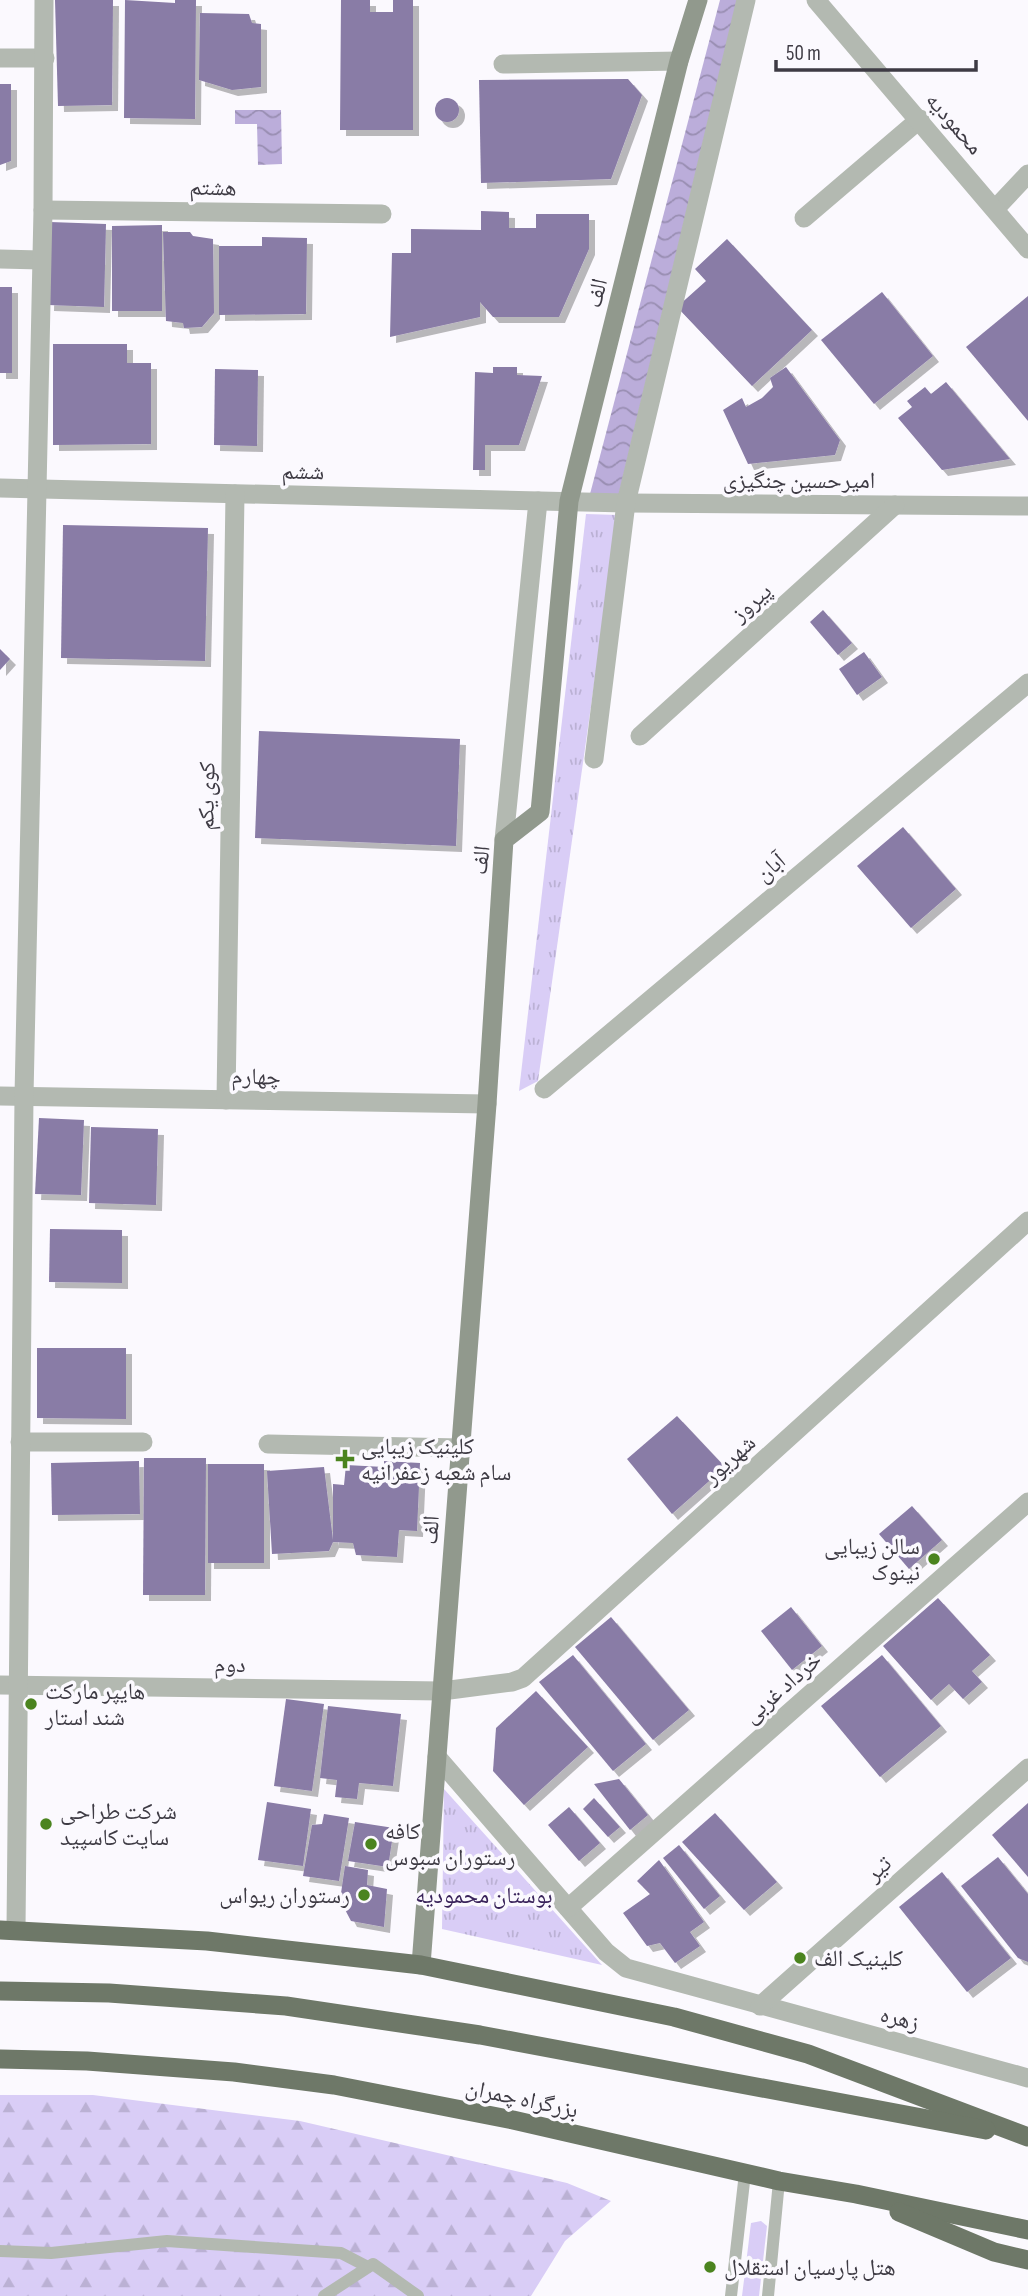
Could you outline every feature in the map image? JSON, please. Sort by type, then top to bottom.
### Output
[{"type":"highway","points":[[8,1930],[207,1941],[421,1965],[674,2017],[808,2054],[1028,2138]]},
{"type":"highway","points":[[0,1991],[109,1993],[286,2006],[480,2035],[1028,2138]]},
{"type":"highway","name":"بزرگراه چمران","points":[[0,2059],[86,2061],[221,2071],[334,2085],[513,2120],[745,2174],[1028,2230]]},
{"type":"highway","points":[[856,2194],[994,2252],[1028,2260]]},
{"type":"main road","name":"الف","points":[[421,1965],[504,840],[541,812],[569,501],[679,61],[698,0]]},
{"type":"street","points":[[8,1930],[9,1685],[20,1442],[24,1096],[43,209],[44,0]]},
{"type":"street","points":[[594,759],[626,503],[746,0]]},
{"type":"street","name":"محمودیه","points":[[816,0],[1024,237]]},
{"type":"street","points":[[0,58],[45,58]]},
{"type":"street","points":[[503,64],[679,61]]},
{"type":"street","points":[[804,218],[919,119]]},
{"type":"street","points":[[996,208],[1028,174]]},
{"type":"street","name":"هشتم","points":[[43,209],[382,214]]},
{"type":"street","points":[[0,259],[41,260]]},
{"type":"street","name":"ششم","points":[[0,488],[569,501]]},
{"type":"street","name":"کوی یکم","points":[[226,1100],[235,494]]},
{"type":"street","points":[[504,840],[538,501]]},
{"type":"street","name":"امیرحسین چنگیزی","points":[[569,501],[1028,506]]},
{"type":"street","name":"پیروز","points":[[640,736],[895,505]]},
{"type":"street","name":"آبان","points":[[544,1089],[1028,683]]},
{"type":"street","name":"چهارم","points":[[0,1096],[486,1104]]},
{"type":"street","name":"شهریور","points":[[442,1691],[512,1682],[523,1678],[1028,1221]]},
{"type":"street","points":[[20,1442],[143,1442]]},
{"type":"street","points":[[268,1444],[460,1448]]},
{"type":"street","name":"خرداد غربی","points":[[568,1908],[1028,1502]]},
{"type":"street","name":"دوم","points":[[9,1685],[442,1691]]},
{"type":"street","points":[[437,1757],[606,1952],[626,1968],[760,2006]]},
{"type":"street","name":"تیر","points":[[760,2006],[1028,1768]]},
{"type":"street","name":"زهره","points":[[760,2006],[1028,2078]]},
{"type":"lane","points":[[732,2296],[745,2174]]},
{"type":"lane","points":[[768,2296],[779,2181]]},
{"type":"lane","points":[[0,2251],[51,2253],[167,2241],[341,2253],[368,2267]]},
{"type":"lane","points":[[324,2296],[373,2264],[418,2296]]},
{"type":"green space","points":[[586,514],[618,515],[538,1081],[519,1091]]},
{"type":"green space","name":"بوستان محمودیه","points":[[444,1789],[602,1965],[442,1929]]},
{"type":"green space","points":[[0,2095],[93,2095],[300,2121],[567,2183],[611,2201],[565,2241],[531,2296],[0,2296]]},
{"type":"green space","points":[[761,2221],[767,2226],[759,2296],[742,2296],[751,2223]]},
{"type":"water","points":[[720,0],[737,0],[619,494],[590,494]]},
{"type":"water","points":[[235,110],[281,110],[282,164],[258,165],[257,124],[235,124]]},
{"type":"building","points":[[55,0],[113,0],[112,105],[58,106]]},
{"type":"building","points":[[125,0],[175,3],[175,0],[196,0],[195,119],[124,118]]},
{"type":"building","points":[[341,0],[370,0],[370,12],[393,12],[393,0],[413,0],[413,130],[340,130]]},
{"type":"building","points":[[200,13],[249,14],[252,23],[261,24],[261,87],[232,90],[199,80]]},
{"type":"building","points":[[628,79],[642,95],[611,179],[481,183],[479,80]]},
{"type":"building","points":[[0,84],[11,84],[11,161],[0,165]]},
{"type":"building","points":[[447,98],[456,101],[459,110],[456,119],[447,122],[438,119],[435,110],[438,101]]},
{"type":"building","points":[[481,211],[509,212],[509,228],[536,228],[536,214],[589,214],[589,249],[559,317],[493,317],[480,302],[480,317],[390,337],[392,253],[411,253],[411,229],[481,230]]},
{"type":"building","points":[[50,222],[106,224],[104,307],[48,305]]},
{"type":"building","points":[[162,225],[162,311],[112,311],[112,226]]},
{"type":"building","points":[[163,232],[190,232],[193,236],[213,239],[214,313],[202,327],[184,328],[183,323],[166,321]]},
{"type":"building","points":[[262,237],[307,238],[306,314],[219,315],[219,246],[262,246]]},
{"type":"building","points":[[727,239],[812,330],[752,386],[677,307],[706,281],[695,269]]},
{"type":"building","points":[[0,287],[12,287],[12,373],[0,373]]},
{"type":"building","points":[[882,292],[933,356],[874,404],[821,340]]},
{"type":"building","points":[[1028,296],[1028,421],[966,347]]},
{"type":"building","points":[[53,344],[127,344],[127,363],[151,363],[151,444],[53,445]]},
{"type":"building","points":[[493,367],[517,367],[517,375],[542,376],[519,445],[485,445],[485,470],[473,470],[475,372],[493,373]]},
{"type":"building","points":[[786,367],[840,440],[835,455],[748,464],[723,410],[742,398],[746,407],[762,398],[773,387],[770,378]]},
{"type":"building","points":[[215,369],[258,370],[257,446],[214,445]]},
{"type":"building","points":[[946,382],[1010,459],[942,470],[898,418],[912,407],[907,401],[925,387],[931,394]]},
{"type":"building","points":[[63,525],[208,528],[205,661],[61,658]]},
{"type":"building","points":[[823,610],[852,643],[838,655],[810,622]]},
{"type":"building","points":[[0,649],[10,659],[0,670]]},
{"type":"building","points":[[864,652],[882,677],[857,695],[839,669]]},
{"type":"building","points":[[259,731],[460,739],[456,846],[255,838]]},
{"type":"building","points":[[903,827],[956,889],[911,928],[857,866]]},
{"type":"building","points":[[39,1118],[84,1120],[81,1195],[35,1194]]},
{"type":"building","points":[[91,1127],[158,1129],[156,1205],[89,1203]]},
{"type":"building","points":[[50,1229],[122,1230],[122,1283],[49,1282]]},
{"type":"building","points":[[37,1348],[126,1348],[126,1419],[37,1418]]},
{"type":"building","points":[[677,1416],[725,1467],[672,1514],[627,1459]]},
{"type":"building","points":[[144,1458],[206,1458],[205,1595],[143,1595]]},
{"type":"building","points":[[139,1461],[140,1514],[52,1515],[51,1463]]},
{"type":"building","points":[[384,1461],[420,1463],[417,1531],[399,1530],[397,1557],[356,1555],[353,1543],[333,1542],[329,1551],[272,1554],[267,1471],[324,1467],[333,1540],[333,1484],[344,1485],[346,1465],[384,1467]]},
{"type":"building","points":[[208,1464],[264,1464],[264,1563],[208,1563]]},
{"type":"building","points":[[912,1506],[942,1540],[909,1569],[879,1534]]},
{"type":"building","points":[[938,1598],[990,1655],[972,1671],[982,1682],[963,1699],[949,1684],[931,1700],[883,1646]]},
{"type":"building","points":[[791,1607],[822,1646],[792,1670],[761,1631]]},
{"type":"building","points":[[611,1617],[689,1710],[653,1740],[575,1647]]},
{"type":"building","points":[[573,1655],[646,1744],[613,1771],[539,1682]]},
{"type":"building","points":[[882,1655],[941,1726],[880,1777],[821,1706]]},
{"type":"building","points":[[536,1691],[588,1747],[524,1805],[493,1771],[496,1728]]},
{"type":"building","points":[[286,1699],[324,1704],[312,1791],[274,1786]]},
{"type":"building","points":[[328,1706],[401,1714],[393,1786],[359,1783],[357,1799],[335,1797],[337,1780],[320,1778]]},
{"type":"building","points":[[619,1779],[648,1815],[630,1830],[594,1784]]},
{"type":"building","points":[[594,1798],[620,1827],[608,1837],[583,1809]]},
{"type":"building","points":[[267,1802],[311,1809],[303,1866],[258,1860]]},
{"type":"building","points":[[1028,1803],[1028,1877],[992,1835]]},
{"type":"building","points":[[569,1807],[600,1843],[579,1861],[548,1825]]},
{"type":"building","points":[[715,1813],[777,1882],[744,1910],[682,1842]]},
{"type":"building","points":[[324,1814],[349,1818],[339,1881],[303,1876],[312,1825],[322,1824]]},
{"type":"building","name":"کافه رستوران سبوس","points":[[355,1822],[394,1828],[388,1867],[348,1861]]},
{"type":"building","points":[[679,1845],[720,1896],[704,1909],[663,1858]]},
{"type":"building","points":[[998,1857],[1028,1894],[1028,1962],[1018,1958],[961,1886]]},
{"type":"building","points":[[659,1860],[704,1922],[690,1932],[700,1946],[675,1963],[660,1943],[647,1946],[623,1913],[650,1894],[637,1881]]},
{"type":"building","name":"رستوران ریواس","points":[[345,1866],[368,1870],[367,1885],[387,1889],[384,1927],[351,1921],[340,1900]]},
{"type":"building","points":[[942,1872],[1011,1958],[967,1992],[899,1907]]},
{"type":"place","name":"کلینیک زیبایی سام شعبه زعفرانیه","points":[[345,1459]]},
{"type":"place","name":"سالن زیبایی نینوک","points":[[934,1559]]},
{"type":"place","name":"هایپر مارکت شند استار","points":[[31,1704]]},
{"type":"place","name":"شرکت طراحی سایت کاسپید","points":[[46,1824]]},
{"type":"place","name":"کافه رستوران سبوس","points":[[371,1844]]},
{"type":"place","name":"رستوران ریواس","points":[[364,1895]]},
{"type":"place","name":"کلینیک الف","points":[[800,1958]]},
{"type":"place","name":"هتل پارسیان استقلال","points":[[710,2267]]}]
